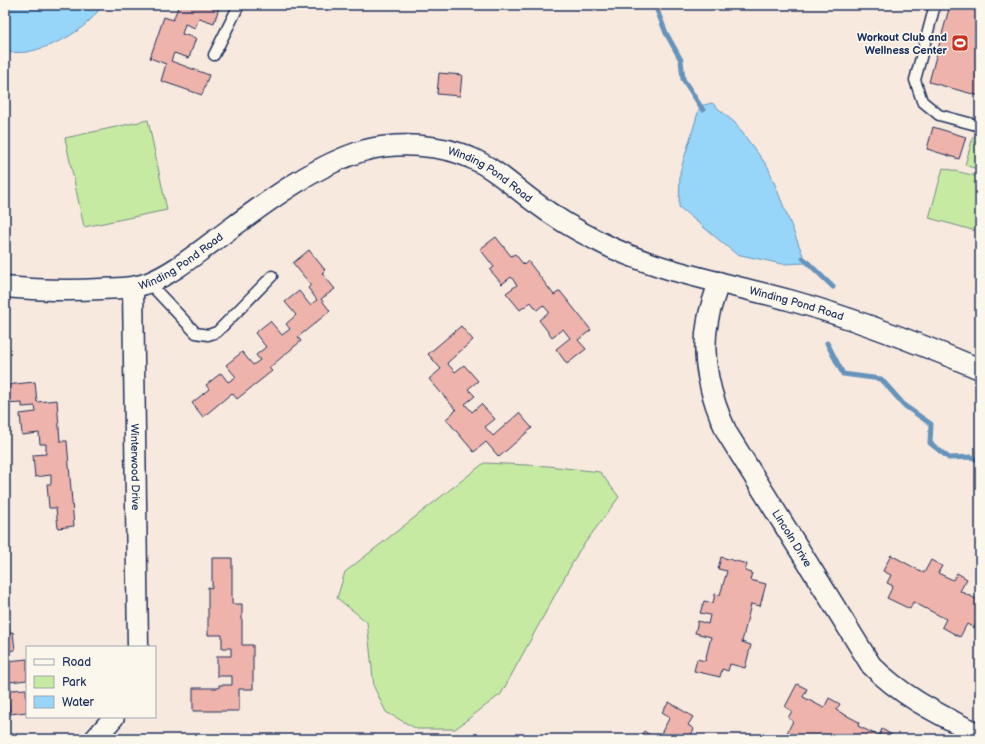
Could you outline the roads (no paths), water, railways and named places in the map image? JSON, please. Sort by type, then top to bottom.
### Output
[{"type":"street","name":"Winding Pond Road","points":[[5,287],[78,290],[141,286],[184,263],[249,216],[332,163],[367,150],[405,146],[452,151],[471,158],[499,175],[567,224],[597,241],[647,263],[828,311],[980,369]]},
{"type":"street","name":"Lincoln Drive","points":[[719,282],[708,321],[706,365],[715,406],[727,433],[871,666],[898,690],[914,701],[980,735]]},
{"type":"street","name":"Winterwood Drive","points":[[138,646],[141,286]]},
{"type":"street","points":[[95,739],[113,718]]},
{"type":"lane","points":[[214,55],[240,5]]},
{"type":"lane","points":[[935,5],[915,80],[922,100],[939,114],[980,126]]},
{"type":"lane","points":[[141,286],[196,333],[208,335],[216,332],[272,276]]},
{"type":"water","points":[[5,5],[102,5],[88,22],[70,36],[60,41],[49,46],[27,52],[5,53]]},
{"type":"water","points":[[712,103],[735,123],[768,167],[806,263],[782,264],[736,254],[679,207],[680,172],[700,106]]},
{"type":"waterway","points":[[655,5],[666,33],[681,60],[683,79],[703,110]]},
{"type":"waterway","points":[[803,258],[833,287]]},
{"type":"waterway","points":[[827,343],[843,374],[881,379],[905,406],[931,424],[930,443],[949,458],[972,457],[980,462]]},
{"type":"place","name":"Workout Club and Wellness Center","points":[[960,43]]}]
